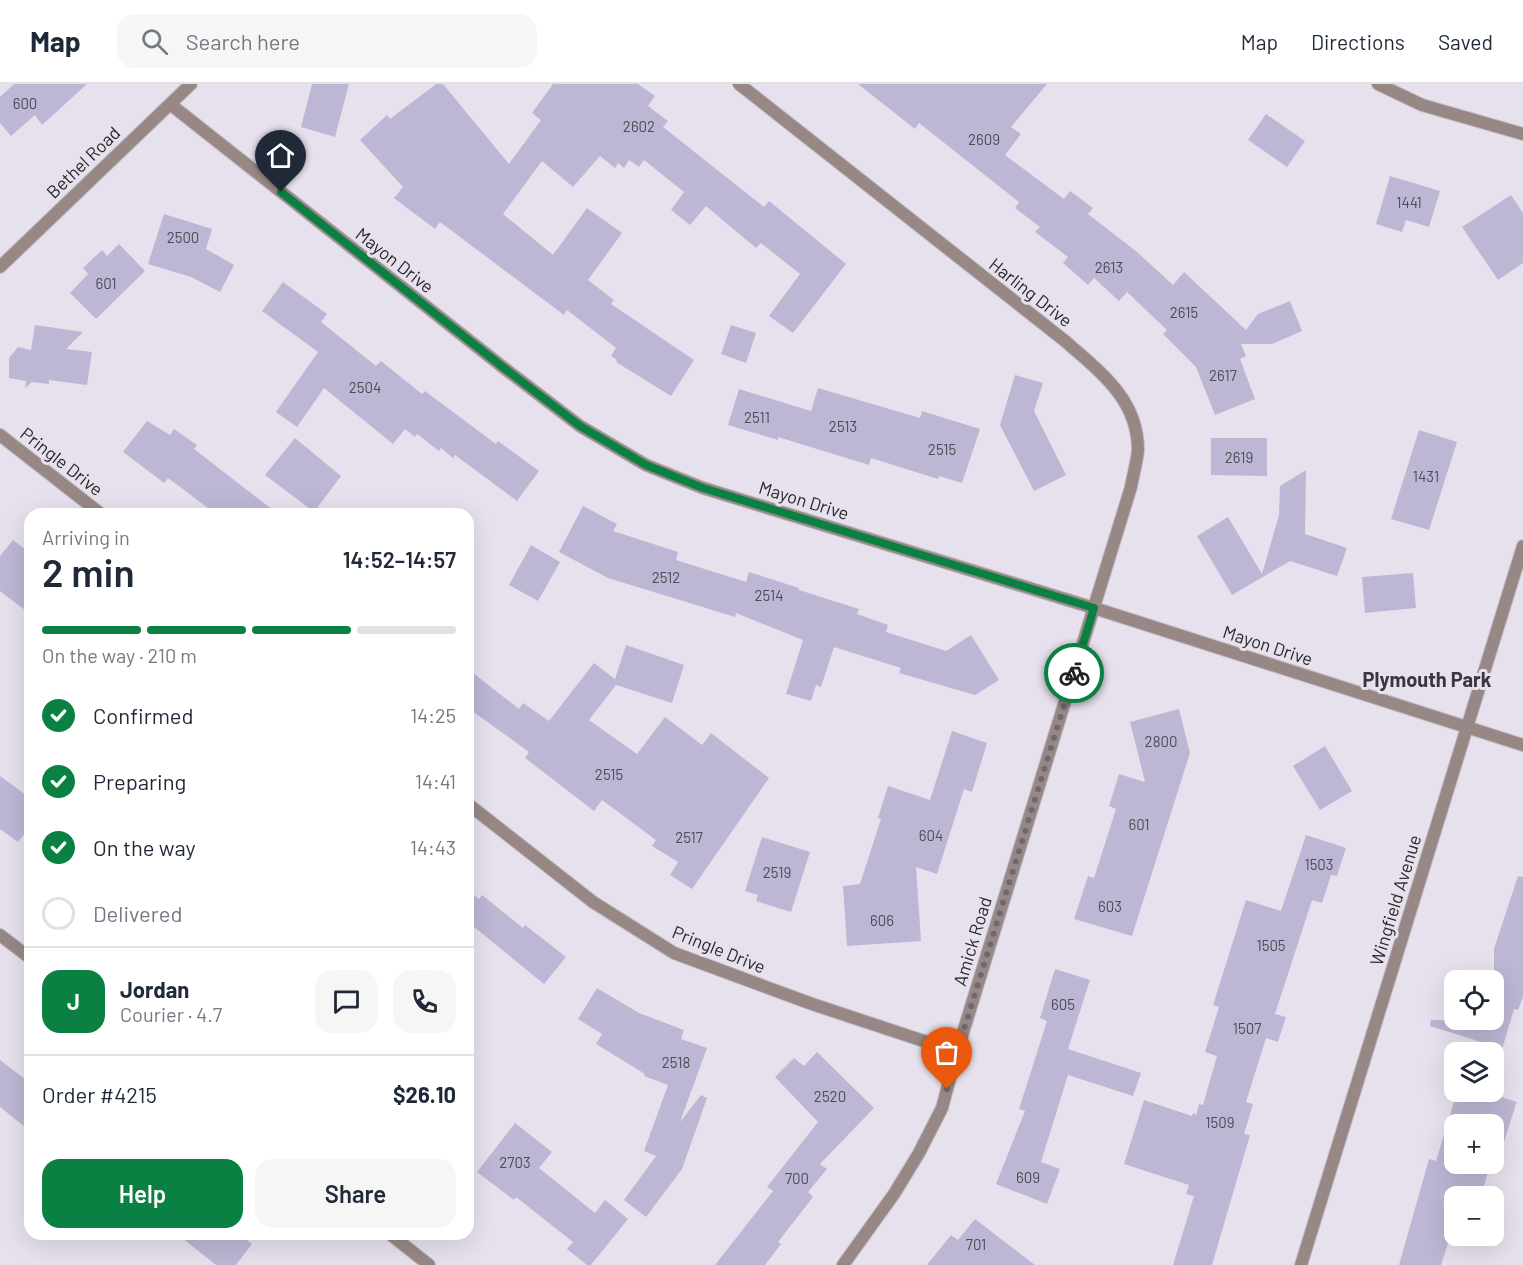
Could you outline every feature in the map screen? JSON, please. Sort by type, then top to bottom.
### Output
[{"type":"street","name":"Bethel Road","points":[[0,267],[191,84]]},
{"type":"street","name":"Harling Drive","points":[[739,84],[1065,341],[1113,383],[1132,416],[1138,450],[1131,487],[1094,608]]},
{"type":"street","points":[[1378,84],[1422,105],[1523,134]]},
{"type":"street","name":"Mayon Drive","points":[[170,104],[580,426],[646,465],[703,488],[1094,608],[1523,745]]},
{"type":"street","name":"Pringle Drive","points":[[0,435],[93,508]]},
{"type":"street","name":"Wingfield Avenue","points":[[1300,1265],[1523,546]]},
{"type":"street","name":"Amick Road","points":[[843,1265],[894,1194],[919,1153],[942,1108],[957,1052],[1094,608]]},
{"type":"street","name":"Pringle Drive","points":[[474,809],[593,902],[675,953],[812,1004],[957,1052]]},
{"type":"street","points":[[0,935],[24,953]]},
{"type":"street","points":[[398,1240],[429,1265]]},
{"type":"building","points":[[14,84],[87,84],[42,125],[35,115],[11,136],[0,123],[0,97]]},
{"type":"building","points":[[312,84],[349,84],[335,137],[301,127]]},
{"type":"building","points":[[436,84],[443,84],[509,164],[541,120],[532,113],[553,84],[638,84],[655,96],[648,106],[668,121],[663,127],[764,207],[769,201],[846,264],[793,333],[769,316],[800,274],[761,243],[756,248],[706,206],[690,225],[671,210],[684,192],[644,160],[639,167],[629,160],[624,168],[618,163],[615,168],[600,156],[573,187],[542,161],[503,214],[553,255],[587,208],[622,233],[588,280],[614,300],[611,304],[694,360],[671,396],[616,362],[617,360],[611,356],[616,348],[567,310],[564,315],[440,222],[435,229],[394,198],[403,187],[360,140],[387,115],[390,119]]},
{"type":"building","points":[[858,84],[1047,84],[1011,127],[1021,134],[1005,155],[1064,199],[1070,191],[1093,208],[1088,214],[1137,252],[1173,285],[1184,272],[1246,330],[1258,314],[1290,301],[1302,331],[1272,344],[1241,344],[1246,356],[1240,359],[1255,399],[1215,415],[1196,367],[1163,334],[1167,330],[1127,292],[1119,301],[1094,278],[1088,285],[1063,263],[1068,257],[1035,232],[1040,227],[1015,208],[1019,202],[919,123],[915,129]]},
{"type":"building","points":[[1266,114],[1305,141],[1287,167],[1248,140]]},
{"type":"building","points":[[1390,176],[1440,191],[1429,227],[1406,220],[1402,232],[1376,224]]},
{"type":"building","points":[[1511,195],[1523,213],[1523,263],[1498,280],[1462,227]]},
{"type":"building","points":[[164,214],[212,229],[206,249],[234,265],[220,292],[191,277],[148,264]]},
{"type":"building","points":[[119,244],[145,271],[96,319],[70,293],[88,274],[83,268],[102,250],[107,256]]},
{"type":"building","points":[[283,282],[327,314],[321,322],[376,366],[381,361],[422,394],[425,391],[496,444],[498,441],[539,471],[517,501],[455,455],[453,458],[441,448],[439,451],[417,434],[415,437],[405,429],[393,444],[324,388],[297,427],[276,412],[318,352],[262,311]]},
{"type":"building","points":[[35,325],[83,332],[66,349],[92,352],[87,385],[49,380],[49,384],[32,382],[25,388],[26,381],[9,378],[9,358],[18,347],[31,350]]},
{"type":"building","points":[[731,325],[756,333],[746,363],[721,354]]},
{"type":"building","points":[[1015,375],[1043,383],[1034,411],[1066,475],[1034,491],[1000,425]]},
{"type":"building","points":[[818,388],[920,418],[922,411],[980,429],[962,483],[939,476],[938,479],[871,458],[869,465],[778,437],[778,440],[728,425],[739,389],[811,411]]},
{"type":"building","points":[[147,421],[170,435],[174,429],[197,445],[194,449],[270,508],[208,508],[168,478],[164,483],[123,452]]},
{"type":"building","points":[[1419,430],[1457,442],[1429,530],[1391,519]]},
{"type":"building","points":[[295,438],[341,476],[317,508],[309,508],[265,475]]},
{"type":"building","points":[[1211,438],[1267,438],[1267,476],[1211,475]]},
{"type":"building","points":[[1306,470],[1305,534],[1347,548],[1337,576],[1290,561],[1232,595],[1197,536],[1228,517],[1262,574],[1279,515],[1280,486]]},
{"type":"building","points":[[583,506],[617,524],[613,531],[678,552],[676,560],[746,582],[749,572],[799,588],[799,590],[859,609],[857,614],[888,625],[886,632],[946,651],[971,635],[999,680],[975,695],[899,673],[901,668],[834,647],[821,687],[816,685],[811,701],[786,694],[803,640],[736,613],[735,617],[608,578],[559,552]]},
{"type":"building","points":[[13,540],[24,548],[24,609],[0,591],[0,556]]},
{"type":"building","points":[[531,545],[560,562],[538,601],[509,585]]},
{"type":"building","points":[[1413,573],[1416,608],[1365,613],[1362,577]]},
{"type":"building","points":[[626,645],[684,665],[672,703],[616,685],[589,720],[637,754],[665,717],[702,745],[711,733],[769,778],[692,889],[670,875],[678,862],[652,846],[656,840],[602,800],[594,811],[525,758],[529,752],[474,712],[474,674],[519,709],[523,703],[549,721],[594,663],[615,679]]},
{"type":"building","points":[[1179,709],[1190,753],[1132,936],[1074,919],[1088,876],[1094,878],[1116,809],[1109,806],[1119,774],[1145,782],[1130,722]]},
{"type":"building","points":[[952,731],[987,743],[972,792],[964,789],[937,874],[916,867],[921,941],[847,946],[843,886],[860,884],[881,819],[878,818],[888,786],[930,800]]},
{"type":"building","points":[[1325,746],[1352,791],[1320,810],[1293,766]]},
{"type":"building","points":[[0,776],[24,794],[24,834],[18,842],[0,829]]},
{"type":"building","points":[[1306,835],[1346,848],[1337,876],[1331,875],[1322,903],[1312,900],[1275,1014],[1286,1017],[1278,1042],[1266,1038],[1246,1102],[1253,1104],[1244,1134],[1250,1135],[1212,1265],[1173,1265],[1194,1196],[1186,1194],[1189,1185],[1124,1164],[1144,1100],[1192,1116],[1193,1113],[1196,1115],[1199,1104],[1203,1105],[1217,1056],[1205,1052],[1219,1007],[1213,1005],[1246,900],[1281,911]]},
{"type":"building","points":[[762,837],[810,852],[791,912],[756,901],[758,895],[745,891]]},
{"type":"building","points":[[1518,876],[1523,877],[1523,997],[1518,1010],[1514,1009],[1504,1043],[1481,1042],[1430,1026],[1431,1020],[1444,1020],[1444,1030],[1504,1030],[1504,970],[1494,970],[1494,949]]},
{"type":"building","points":[[474,895],[479,899],[482,895],[523,928],[525,925],[566,957],[544,984],[474,927]]},
{"type":"building","points":[[1055,969],[1090,980],[1068,1049],[1141,1073],[1133,1096],[1068,1075],[1041,1162],[1060,1169],[1047,1204],[996,1184],[1025,1111],[1019,1109],[1047,1021],[1040,1018]]},
{"type":"building","points":[[597,988],[639,1013],[684,1030],[681,1039],[707,1048],[680,1122],[701,1095],[707,1098],[682,1169],[646,1217],[624,1200],[656,1156],[644,1151],[668,1085],[644,1076],[645,1074],[596,1044],[602,1034],[578,1019]]},
{"type":"building","points":[[817,1052],[874,1108],[820,1164],[827,1169],[808,1192],[813,1197],[778,1242],[781,1244],[765,1265],[715,1265],[773,1191],[767,1187],[818,1122],[775,1077],[794,1058],[804,1066]]},
{"type":"building","points":[[0,1060],[24,1078],[24,1126],[0,1107]]},
{"type":"building","points":[[1504,1098],[1517,1102],[1504,1142],[1504,1114],[1450,1114],[1454,1102],[1504,1102]]},
{"type":"building","points":[[515,1123],[552,1152],[539,1168],[595,1213],[605,1200],[628,1219],[591,1265],[587,1265],[567,1249],[573,1242],[516,1197],[514,1200],[477,1172]]},
{"type":"building","points":[[1444,1135],[1444,1174],[1487,1174],[1484,1186],[1444,1186],[1444,1246],[1447,1246],[1441,1265],[1399,1265],[1429,1159],[1436,1161]]},
{"type":"building","points":[[975,1219],[1035,1265],[927,1265],[951,1235],[958,1240]]},
{"type":"building","points":[[185,1240],[247,1240],[252,1244],[236,1265],[216,1265]]},
{"type":"way so far","points":[[947,1089],[1074,673]]},
{"type":"district","name":"Plymouth Park","points":[[1427,679]]},
{"type":"route","points":[[281,192],[580,426],[646,465],[703,488],[1094,608],[1074,673]]}]
